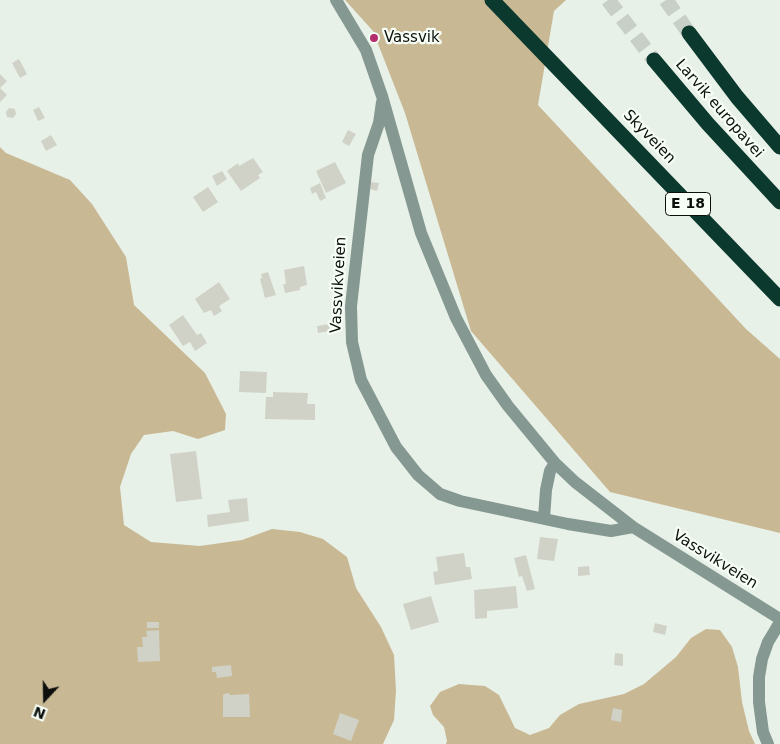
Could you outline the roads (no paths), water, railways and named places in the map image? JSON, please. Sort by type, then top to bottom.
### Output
[{"type":"highway","name":"Skyveien","points":[[492,0],[780,299]]},
{"type":"highway","name":"Larvik europavei","points":[[689,33],[737,97],[780,147]]},
{"type":"highway","name":"Larvik europavei","points":[[654,60],[708,124],[780,202]]},
{"type":"street","name":"Vassvikveien","points":[[336,0],[366,50],[382,96],[421,233],[456,318],[486,375],[508,406],[555,464],[575,482],[633,527],[780,621]]},
{"type":"street","name":"Vassvikveien","points":[[382,96],[379,123],[368,155],[351,306],[352,342],[362,380],[396,447],[418,475],[440,494],[460,501],[611,531],[633,527]]},
{"type":"street","points":[[544,518],[546,490],[550,471],[555,464]]},
{"type":"street","points":[[768,744],[763,732],[759,702],[759,677],[765,650],[780,621]]},
{"type":"tunnel","points":[[608,0],[654,60]]},
{"type":"tunnel","points":[[666,0],[689,33]]},
{"type":"place","name":"Vassvik","points":[[374,38]]}]
